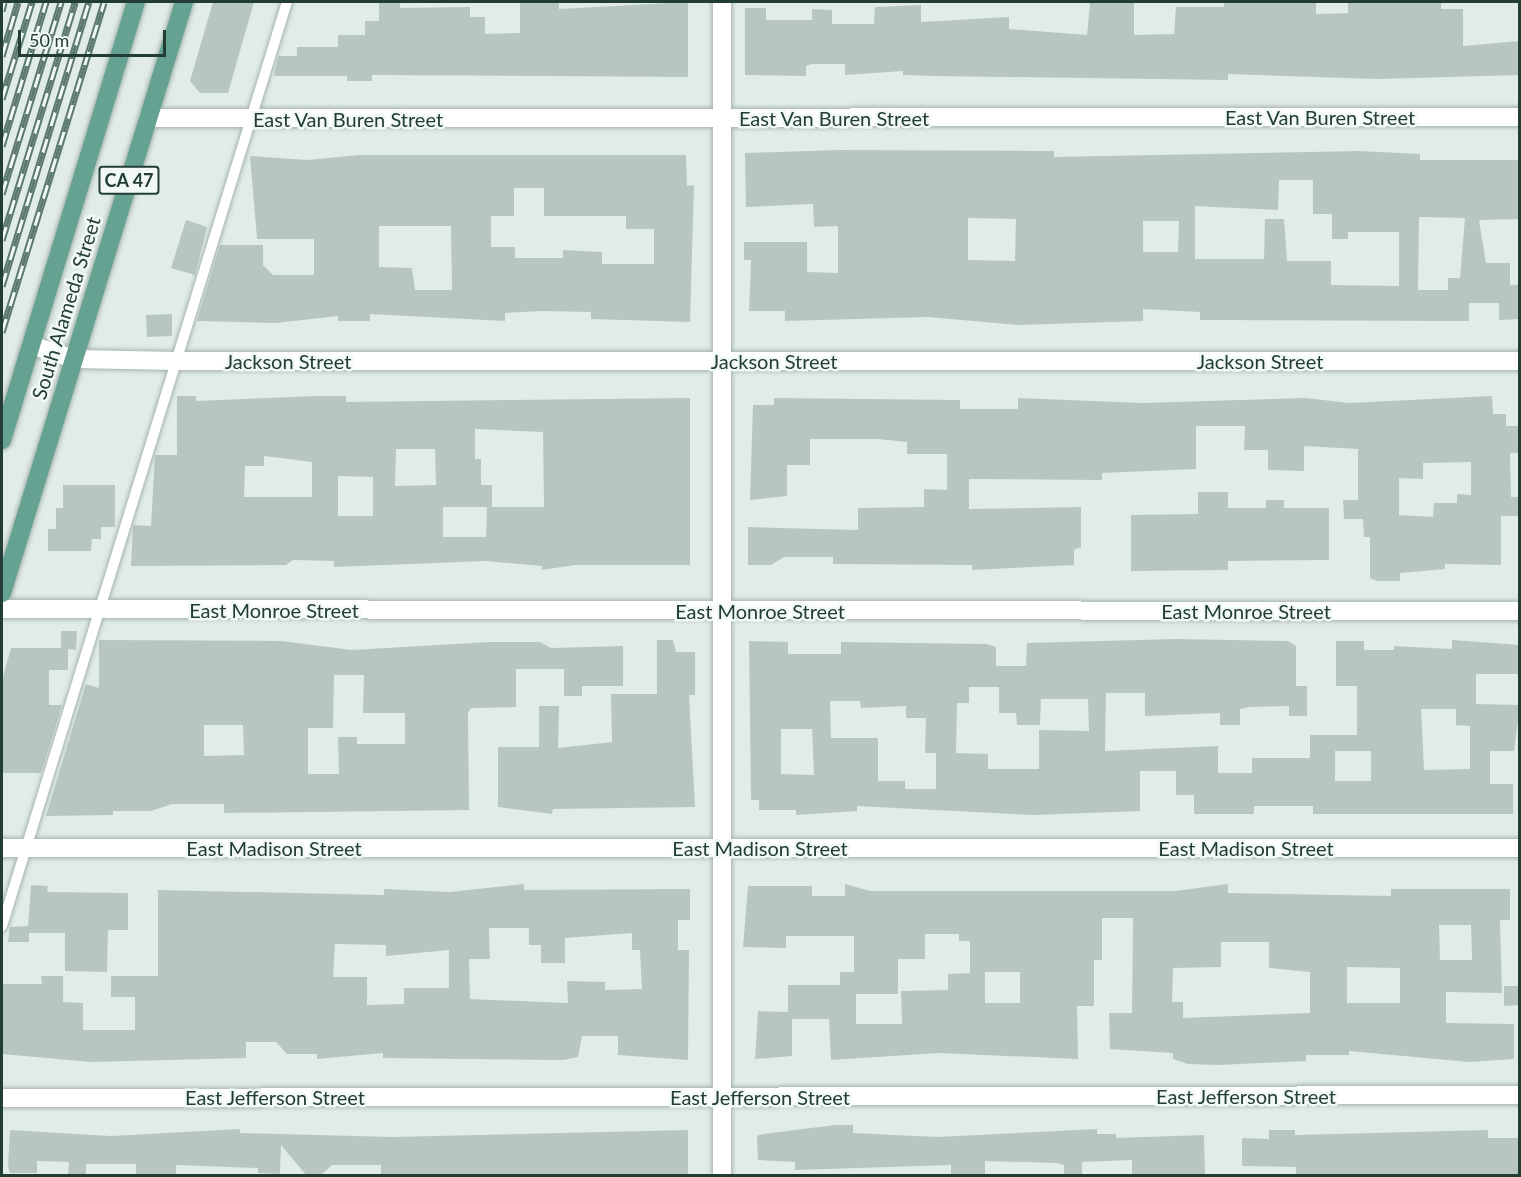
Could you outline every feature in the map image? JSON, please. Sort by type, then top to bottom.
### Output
[{"type":"main road","name":"South Alameda Street","points":[[2,440],[136,2]]},
{"type":"main road","name":"South Alameda Street","points":[[2,592],[184,2]]},
{"type":"street","points":[[722,2],[720,610],[722,1176]]},
{"type":"street","name":"East Van Buren Street","points":[[148,118],[1520,117]]},
{"type":"street","name":"Jackson Street","points":[[31,345],[74,359],[177,361],[1520,361]]},
{"type":"street","name":"East Monroe Street","points":[[2,609],[1520,611]]},
{"type":"street","name":"East Madison Street","points":[[2,848],[1520,848]]},
{"type":"street","name":"East Jefferson Street","points":[[2,1098],[1520,1095]]},
{"type":"lane","points":[[2,926],[287,2]]},
{"type":"building","points":[[213,2],[254,2],[228,93],[200,93],[190,81]]},
{"type":"building","points":[[379,2],[400,2],[400,8],[470,7],[470,17],[485,17],[485,34],[520,33],[520,2],[559,2],[559,9],[688,2],[688,77],[372,75],[372,81],[347,81],[347,76],[274,76],[278,56],[297,56],[297,47],[338,47],[338,35],[365,35],[365,21],[379,21]]},
{"type":"building","points":[[1224,2],[1309,2],[1316,3],[1316,14],[1348,13],[1348,2],[1441,2],[1441,9],[1463,9],[1463,46],[1520,41],[1520,75],[1378,79],[1228,74],[1228,80],[934,76],[903,75],[903,71],[845,75],[845,64],[812,64],[806,66],[806,76],[745,75],[745,8],[766,8],[766,20],[812,20],[812,9],[832,10],[832,24],[874,24],[875,7],[921,5],[921,22],[1009,17],[1009,29],[1087,35],[1090,3],[1134,3],[1134,35],[1174,34],[1176,7],[1224,7]]},
{"type":"building","points":[[838,150],[1054,151],[1054,157],[1359,151],[1420,154],[1420,160],[1520,160],[1520,219],[1479,220],[1486,263],[1510,263],[1510,285],[1520,285],[1520,319],[1499,320],[1499,303],[1469,303],[1469,321],[1200,320],[1200,312],[1143,309],[1143,321],[1018,325],[928,317],[785,321],[785,311],[749,311],[751,260],[744,260],[744,242],[807,242],[807,272],[838,273],[838,226],[814,227],[813,204],[746,207],[745,153]],"holes":[[[1279,180],[1313,180],[1313,214],[1332,214],[1332,239],[1348,239],[1348,232],[1399,232],[1399,286],[1331,285],[1331,261],[1287,261],[1284,219],[1265,219],[1264,259],[1195,259],[1195,206],[1278,210]],[[1419,217],[1465,218],[1460,278],[1448,278],[1448,290],[1418,290]],[[968,218],[1016,219],[1015,261],[968,260]],[[1143,221],[1179,221],[1178,252],[1143,252]]]},
{"type":"building","points":[[359,155],[686,155],[687,186],[694,185],[690,322],[591,319],[591,312],[542,311],[505,313],[505,321],[370,314],[370,321],[338,321],[338,316],[276,323],[197,321],[220,245],[263,245],[263,265],[273,275],[314,275],[314,239],[257,239],[250,156],[307,160]],"holes":[[[514,188],[544,188],[544,216],[626,216],[626,229],[654,229],[654,264],[602,264],[602,252],[563,250],[563,258],[515,258],[515,247],[491,247],[491,216],[514,216]],[[379,226],[451,226],[452,290],[415,290],[412,268],[379,267]]]},
{"type":"building","points":[[186,220],[207,227],[195,275],[171,268]]},
{"type":"building","points":[[172,314],[172,336],[147,337],[146,315]]},
{"type":"building","points":[[177,396],[196,396],[196,401],[346,396],[346,402],[690,398],[690,565],[575,565],[542,570],[542,566],[486,561],[334,567],[334,561],[293,560],[286,565],[131,566],[133,525],[151,526],[155,455],[177,455]],"holes":[[[475,429],[543,432],[544,507],[492,507],[492,485],[481,485],[481,459],[475,459]],[[396,449],[435,449],[436,485],[395,486]],[[264,456],[312,462],[312,497],[244,497],[245,466],[264,466]],[[338,476],[373,477],[373,516],[338,516]],[[443,507],[487,507],[486,537],[443,537]]]},
{"type":"building","points":[[1492,396],[1493,414],[1506,414],[1506,426],[1520,426],[1520,453],[1510,453],[1511,497],[1520,497],[1520,516],[1501,516],[1501,565],[1445,564],[1445,569],[1400,573],[1400,581],[1377,581],[1370,578],[1370,537],[1364,537],[1363,519],[1344,519],[1343,500],[1358,500],[1358,449],[1304,446],[1304,471],[1268,470],[1268,450],[1244,450],[1245,426],[1196,426],[1196,469],[1102,473],[1102,480],[969,479],[969,509],[1081,507],[1081,547],[1074,550],[1074,565],[972,570],[972,565],[833,564],[833,557],[784,557],[771,565],[748,565],[748,527],[858,530],[858,508],[924,507],[924,489],[947,490],[947,454],[907,454],[907,442],[878,439],[810,439],[810,465],[787,465],[787,496],[750,500],[753,405],[774,405],[774,398],[960,400],[960,409],[1018,409],[1018,398],[1143,403],[1306,398],[1349,403]],"holes":[[[1471,462],[1471,495],[1457,494],[1457,503],[1434,503],[1433,517],[1399,515],[1399,478],[1423,479],[1423,463]]]},
{"type":"building","points":[[63,485],[115,485],[115,527],[101,527],[101,539],[92,539],[91,551],[48,551],[48,529],[56,529],[56,508],[63,508]]},
{"type":"building","points":[[1198,492],[1228,492],[1228,508],[1266,508],[1266,500],[1284,500],[1284,508],[1329,508],[1329,560],[1228,561],[1228,570],[1131,571],[1131,515],[1198,514]]},
{"type":"building","points":[[61,631],[77,631],[76,650],[68,649],[68,670],[49,670],[49,705],[62,705],[41,773],[2,773],[2,680],[11,648],[61,648]]},
{"type":"building","points":[[1176,639],[1288,641],[1296,646],[1296,686],[1307,686],[1307,716],[1289,716],[1289,706],[1250,707],[1240,709],[1240,725],[1220,725],[1220,713],[1145,716],[1145,693],[1106,693],[1105,751],[1218,746],[1218,773],[1252,773],[1252,758],[1310,758],[1310,735],[1357,735],[1357,686],[1336,686],[1336,641],[1364,641],[1364,650],[1394,650],[1394,646],[1452,649],[1452,640],[1520,645],[1520,674],[1476,674],[1476,704],[1520,705],[1514,751],[1490,751],[1490,784],[1513,784],[1513,814],[1313,814],[1313,806],[1254,806],[1254,814],[1194,814],[1194,795],[1176,795],[1176,771],[1140,771],[1140,811],[1033,815],[857,806],[857,811],[796,815],[796,810],[759,810],[759,800],[751,800],[749,641],[788,642],[788,654],[841,654],[841,642],[987,644],[996,647],[996,666],[1026,666],[1027,643]],"holes":[[[969,687],[999,687],[999,713],[1016,713],[1017,725],[1040,725],[1041,699],[1088,699],[1089,731],[1039,730],[1039,769],[988,769],[988,754],[956,753],[957,703],[969,703]],[[830,701],[860,701],[861,708],[906,706],[906,718],[926,718],[925,753],[936,753],[936,789],[905,789],[905,781],[878,781],[878,738],[831,738]],[[1421,709],[1456,709],[1456,725],[1470,726],[1470,769],[1424,770]],[[781,729],[812,729],[814,775],[781,774]],[[1335,751],[1371,751],[1371,781],[1335,781]]]},
{"type":"building","points":[[99,640],[281,641],[352,650],[489,642],[540,642],[551,648],[623,646],[623,686],[582,686],[582,696],[564,696],[564,669],[516,669],[516,707],[471,708],[468,713],[469,810],[224,813],[224,804],[172,804],[151,811],[113,811],[113,815],[46,816],[86,684],[99,688]],"holes":[[[334,675],[364,675],[363,713],[405,713],[405,744],[357,744],[357,737],[338,737],[339,774],[308,774],[308,728],[333,728]],[[204,725],[243,725],[244,755],[204,756]]]},
{"type":"building","points":[[657,640],[673,640],[676,652],[695,652],[695,695],[689,695],[695,807],[553,809],[552,814],[498,807],[498,747],[539,747],[539,706],[559,706],[558,748],[612,742],[611,694],[657,694]]},
{"type":"building","points":[[524,884],[524,890],[690,889],[690,920],[678,920],[678,950],[689,950],[688,1060],[618,1055],[618,1036],[582,1036],[578,1057],[563,1060],[383,1058],[383,1053],[317,1059],[317,1054],[287,1054],[276,1042],[246,1042],[246,1058],[91,1062],[2,1054],[2,984],[42,984],[41,976],[63,976],[63,1002],[83,1003],[83,1030],[135,1030],[135,997],[111,997],[111,976],[158,976],[158,890],[384,895],[384,889],[450,892]],"holes":[[[489,928],[529,928],[529,945],[541,945],[541,963],[565,963],[565,938],[632,933],[632,950],[640,950],[642,989],[605,990],[605,982],[567,981],[568,1003],[470,999],[469,959],[490,959]],[[335,944],[386,945],[386,956],[449,950],[449,988],[404,988],[404,1004],[367,1005],[367,977],[333,977]]]},
{"type":"building","points":[[845,884],[870,891],[1175,891],[1228,884],[1228,893],[1391,896],[1391,889],[1510,889],[1510,920],[1500,920],[1502,993],[1446,992],[1446,1023],[1514,1024],[1514,1059],[1469,1062],[1349,1051],[1349,1055],[1306,1055],[1306,1061],[1218,1065],[1188,1064],[1173,1059],[1173,1053],[1110,1049],[1109,1013],[1132,1013],[1133,918],[1102,918],[1102,960],[1094,960],[1094,1006],[1077,1006],[1078,1059],[939,1053],[831,1060],[829,1019],[792,1019],[792,1056],[755,1059],[758,1011],[788,1012],[788,985],[840,985],[840,972],[854,972],[854,936],[786,936],[786,948],[743,947],[748,886],[812,886],[812,896],[845,896]],"holes":[[[1439,925],[1471,925],[1472,960],[1440,960]],[[925,934],[959,934],[959,941],[970,941],[970,973],[948,974],[948,990],[901,991],[902,1024],[856,1024],[856,994],[898,994],[898,959],[925,959]],[[1221,942],[1269,942],[1269,968],[1310,972],[1310,1013],[1183,1018],[1183,1002],[1172,1002],[1173,968],[1221,967]],[[1347,967],[1400,968],[1400,1003],[1347,1003]],[[985,972],[1020,972],[1020,1003],[985,1003]]]},
{"type":"building","points":[[31,885],[48,886],[47,892],[128,893],[128,930],[108,930],[107,972],[65,971],[65,933],[29,933],[29,942],[8,942],[10,927],[28,926]]},
{"type":"building","points":[[1504,986],[1520,986],[1520,1005],[1504,1006]]},
{"type":"building","points":[[835,1125],[853,1125],[853,1133],[937,1137],[1097,1129],[1097,1134],[1116,1134],[1116,1138],[1204,1135],[1205,1176],[1132,1174],[1132,1160],[1082,1162],[1082,1176],[1064,1176],[1064,1165],[1056,1163],[985,1161],[985,1176],[951,1176],[951,1165],[795,1170],[795,1162],[758,1160],[757,1136]]},
{"type":"building","points":[[240,1129],[240,1133],[392,1137],[688,1130],[688,1176],[381,1176],[381,1165],[332,1165],[321,1175],[307,1176],[281,1145],[280,1174],[258,1173],[258,1168],[176,1165],[176,1176],[136,1176],[136,1164],[86,1164],[86,1176],[68,1176],[69,1162],[37,1161],[37,1173],[10,1173],[8,1166],[10,1130],[111,1136]]},
{"type":"building","points":[[1269,1130],[1295,1130],[1295,1135],[1488,1130],[1488,1138],[1520,1138],[1520,1176],[1296,1176],[1296,1167],[1242,1166],[1242,1138],[1269,1139]]},
{"type":"railway","points":[[2,11],[4,2]]},
{"type":"railway","points":[[2,56],[18,2]]},
{"type":"railway","points":[[2,99],[32,2]]},
{"type":"railway","points":[[2,146],[46,2]]},
{"type":"railway","points":[[2,194],[61,2]]},
{"type":"railway","points":[[2,240],[75,2]]},
{"type":"railway","points":[[2,286],[89,2]]},
{"type":"railway","points":[[2,332],[104,2]]}]
